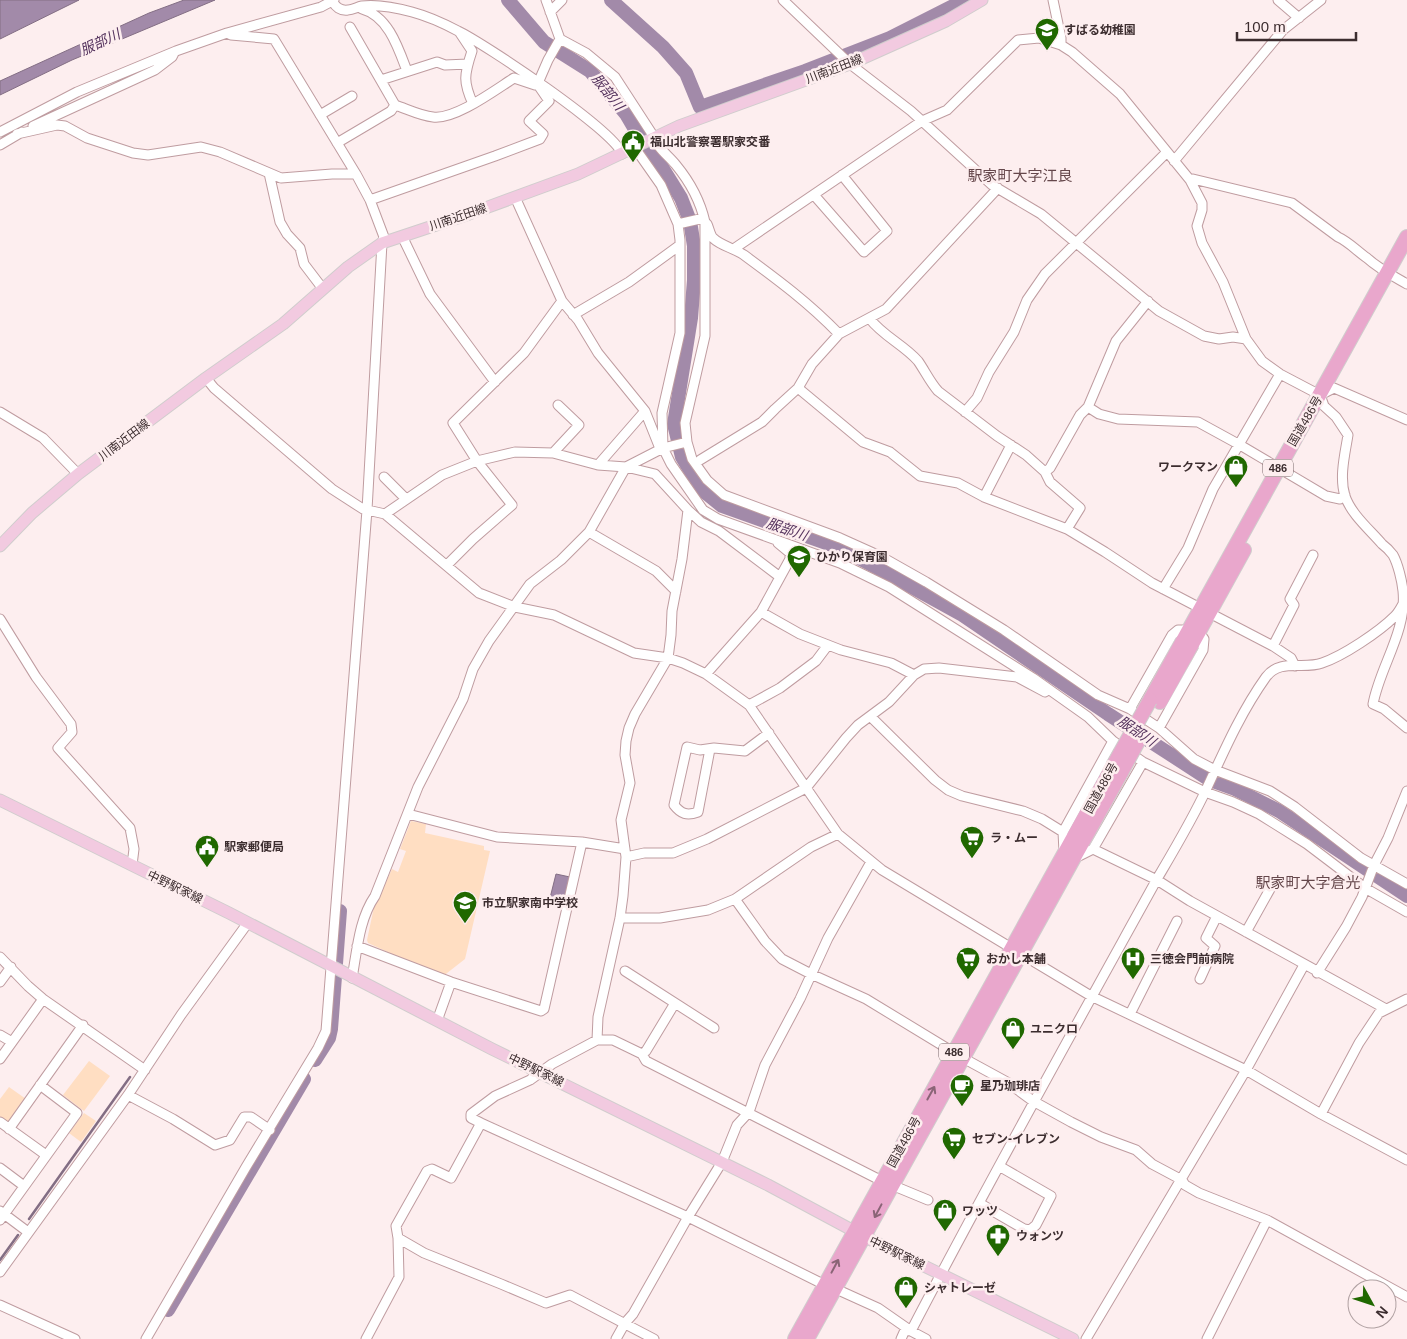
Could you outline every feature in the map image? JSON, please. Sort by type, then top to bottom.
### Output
[{"type":"highway","name":"国道486号","points":[[807,1339],[830,1287],[1154,702],[1322,401],[1396,278],[1407,238]]},
{"type":"highway","name":"国道486号","points":[[1322,401],[1334,388],[1407,256]]},
{"type":"highway","name":"国道486号","points":[[795,1339],[830,1287]]},
{"type":"main road","name":"川南近田線","points":[[0,546],[32,513],[78,474],[206,378],[284,324],[348,267],[382,243],[515,198],[578,174],[679,126],[850,64],[946,21],[982,0]]},
{"type":"main road","name":"中野駅家線","points":[[0,800],[541,1073],[722,1162],[859,1234],[1073,1339]]},
{"type":"street","points":[[546,0],[560,40],[586,53],[615,77],[656,145],[675,164],[687,180],[701,205],[703,220],[705,329],[685,423],[687,442],[692,459],[707,480],[724,495],[804,524],[880,556],[926,582],[1004,630],[1098,695],[1130,709],[1159,728],[1194,759],[1215,770],[1270,792],[1295,807],[1373,867],[1407,884]]},
{"type":"street","points":[[550,12],[562,0]]},
{"type":"street","points":[[783,0],[850,64],[922,121],[992,185],[1041,214],[1159,311],[1204,336],[1219,339],[1233,337],[1246,340]]},
{"type":"street","points":[[1053,0],[1061,45]]},
{"type":"street","points":[[1278,0],[1299,18]]},
{"type":"street","points":[[1174,161],[1283,30],[1321,0]]},
{"type":"street","points":[[0,132],[76,92],[176,51],[227,33],[321,7],[333,1],[337,7],[348,10],[358,7],[392,8],[412,12],[459,31],[496,54],[602,129],[620,148],[622,154]]},
{"type":"street","points":[[358,7],[370,11],[384,21],[407,70]]},
{"type":"street","points":[[350,27],[395,105],[434,118],[453,113],[473,104],[514,78],[538,84],[549,101],[529,121],[543,134],[540,139],[370,200]]},
{"type":"street","points":[[459,31],[472,51],[465,86],[473,104]]},
{"type":"street","points":[[146,1339],[318,1048],[326,1031],[335,969],[367,510],[382,243],[384,237],[370,200],[356,174],[274,39],[227,33]]},
{"type":"street","points":[[734,248],[922,121],[947,110],[1018,40],[1039,38],[1061,45],[1072,52],[1120,94],[1166,153],[1190,180],[1202,203],[1197,226],[1202,243],[1223,282],[1246,340],[1262,361],[1322,401],[1348,435],[1343,483],[1345,495],[1350,506],[1393,555],[1405,598],[1398,615],[1398,634],[1375,693],[1373,704],[1384,709],[1407,728]]},
{"type":"street","points":[[538,84],[548,60],[560,40]]},
{"type":"street","points":[[0,145],[17,134],[155,70],[172,57],[176,51]]},
{"type":"street","points":[[381,80],[407,70],[437,62],[445,65],[468,64]]},
{"type":"street","points":[[320,115],[352,96]]},
{"type":"street","points":[[337,143],[391,111],[395,105]]},
{"type":"street","points":[[17,134],[57,125],[65,126],[87,138],[133,153],[148,155],[201,147],[220,152],[281,178],[356,174]]},
{"type":"street","points":[[636,147],[661,185],[680,224],[680,333],[662,414],[665,448],[671,464],[703,510],[718,519],[840,563],[889,587],[1059,696],[1088,718],[1113,741],[1143,762],[1205,792],[1259,814],[1284,828],[1365,888],[1407,912]]},
{"type":"street","points":[[965,412],[977,398],[989,372],[1014,332],[1032,294],[1045,274],[1166,153]]},
{"type":"street","points":[[269,173],[280,222],[287,234],[300,248],[304,264],[323,289]]},
{"type":"street","points":[[814,194],[864,252],[887,231],[842,176]]},
{"type":"street","points":[[1190,180],[1193,179],[1292,203],[1338,237],[1345,240],[1367,259],[1396,278]]},
{"type":"street","points":[[700,460],[762,422],[798,388],[812,364],[839,334],[886,309],[998,188]]},
{"type":"street","points":[[515,198],[562,301],[574,315],[598,353],[645,411],[659,446],[665,448]]},
{"type":"street","points":[[680,224],[703,220]]},
{"type":"street","points":[[703,220],[708,225],[712,236],[720,243],[734,248],[790,288],[819,313],[839,334]]},
{"type":"street","points":[[402,236],[430,294],[495,382]]},
{"type":"street","points":[[574,315],[629,282],[680,245]]},
{"type":"street","points":[[447,566],[473,539],[512,505],[477,460],[453,423],[524,353],[562,301]]},
{"type":"street","points":[[1045,472],[1050,468],[1080,415],[1088,407],[1116,341],[1148,302]]},
{"type":"street","points":[[870,319],[884,334],[918,362],[938,391],[1026,455],[1045,472],[1050,482],[1080,508],[1067,529]]},
{"type":"street","points":[[1163,589],[1188,548],[1213,489],[1280,374]]},
{"type":"street","points":[[206,378],[214,388],[332,489],[363,509],[386,514],[480,593],[515,607],[554,616],[634,653],[668,658],[683,663],[706,674],[749,705],[838,834],[871,862],[1091,996],[1246,1070],[1407,1160]]},
{"type":"street","points":[[798,388],[863,442],[890,452],[920,476],[958,483],[984,497],[1067,529],[1163,589],[1273,646],[1291,658],[1295,666]]},
{"type":"street","points":[[1334,388],[1407,420]]},
{"type":"street","points":[[553,453],[578,425],[558,405]]},
{"type":"street","points":[[1088,407],[1100,414],[1118,418],[1198,422],[1326,496],[1340,499],[1345,495]]},
{"type":"street","points":[[598,465],[645,411]]},
{"type":"street","points":[[0,412],[43,438],[78,474]]},
{"type":"street","points":[[352,978],[357,946],[367,907],[374,896],[432,758],[463,699],[473,669],[489,641],[530,584],[561,560],[589,532],[626,467],[665,448],[687,442]]},
{"type":"street","points":[[687,442],[695,457],[700,460],[707,480]]},
{"type":"street","points":[[984,497],[1011,445]]},
{"type":"street","points":[[386,514],[442,475],[477,460],[515,452],[553,453],[598,465],[626,467],[655,474],[701,522],[719,530],[780,577]]},
{"type":"street","points":[[384,476],[406,499]]},
{"type":"street","points":[[597,1040],[598,1018],[620,918],[626,853],[621,820],[630,783],[625,755],[629,728],[668,658],[672,611],[688,510]]},
{"type":"street","points":[[589,532],[656,571],[676,590]]},
{"type":"street","points":[[706,674],[761,612],[790,559],[790,553],[771,538]]},
{"type":"street","points":[[1273,646],[1294,605],[1290,599],[1313,555]]},
{"type":"street","points":[[761,612],[800,634],[828,645],[891,663],[914,676]]},
{"type":"street","points":[[911,1331],[1091,996],[1205,792],[1239,719],[1268,674],[1276,668],[1288,665],[1304,667],[1321,664],[1374,633],[1398,615]]},
{"type":"street","points":[[0,619],[36,677],[71,724],[72,732],[58,748],[130,828],[134,849],[132,865]]},
{"type":"street","points":[[1130,709],[1172,635],[1178,630],[1194,631],[1204,640],[1204,650],[1159,728]]},
{"type":"street","points":[[749,705],[780,688],[816,661],[828,645]]},
{"type":"street","points":[[408,814],[497,836],[582,842],[626,853],[673,853],[707,840],[806,788],[858,725],[889,702],[914,676],[924,669],[939,668],[1017,677],[1058,699],[1059,696]]},
{"type":"street","points":[[870,717],[935,780],[948,790],[962,796],[1023,811],[1042,819],[1063,832]]},
{"type":"street","points":[[710,749],[698,812],[690,815],[679,812],[674,805],[687,747],[700,750],[710,749],[745,751],[769,733]]},
{"type":"street","points":[[1113,741],[1063,832],[1068,857],[1093,849],[1143,762]]},
{"type":"street","points":[[1317,973],[1346,927],[1362,897],[1373,867],[1388,838],[1407,791]]},
{"type":"street","points":[[620,918],[660,918],[708,910],[736,899],[811,847],[838,834]]},
{"type":"street","points":[[357,946],[451,982],[540,1011],[544,1009],[582,842]]},
{"type":"street","points":[[1093,849],[1157,880],[1317,973],[1386,1010]]},
{"type":"street","points":[[616,1339],[625,1323],[633,1314],[688,1217],[722,1162],[737,1125],[749,1112],[765,1065],[800,999],[828,938],[871,862]]},
{"type":"street","points":[[1246,932],[1274,882]]},
{"type":"street","points":[[736,899],[765,941],[782,959],[866,999],[1007,1082],[1034,1101],[1101,1137],[1136,1150],[1152,1164],[1182,1180],[1185,1185],[1199,1193],[1267,1220],[1407,1297]]},
{"type":"street","points":[[1200,980],[1215,946],[1206,938],[1217,916]]},
{"type":"street","points":[[1130,1014],[1177,921]]},
{"type":"street","points":[[0,1272],[128,1095],[181,1015],[247,924]]},
{"type":"street","points":[[0,957],[28,986],[43,998],[145,1070]]},
{"type":"street","points":[[1086,1339],[1182,1180],[1304,965]]},
{"type":"street","points":[[0,982],[11,967]]},
{"type":"street","points":[[625,971],[714,1028]]},
{"type":"street","points":[[438,1021],[451,982]]},
{"type":"street","points":[[0,1058],[43,998]]},
{"type":"street","points":[[1322,1114],[1359,1044],[1379,1013],[1407,999]]},
{"type":"street","points":[[642,1054],[646,1051],[675,1003]]},
{"type":"street","points":[[9,1129],[83,1026]]},
{"type":"street","points":[[0,1035],[12,1042]]},
{"type":"street","points":[[926,1339],[878,1308],[830,1287],[688,1217],[481,1123],[471,1118],[471,1114],[495,1096],[530,1080],[552,1064],[597,1040],[613,1040],[642,1054],[646,1061],[887,1183],[928,1200]]},
{"type":"street","points":[[28,1232],[1,1215],[77,1113],[40,1085]]},
{"type":"street","points":[[128,1095],[173,1119],[215,1145],[230,1140],[244,1117],[251,1117],[270,1130]]},
{"type":"street","points":[[0,1122],[46,1156]]},
{"type":"street","points":[[366,1339],[399,1277],[396,1226],[427,1171],[432,1169],[451,1178],[481,1123]]},
{"type":"street","points":[[979,1203],[1024,1228],[1030,1230],[1036,1225],[1051,1196],[999,1166]]},
{"type":"street","points":[[0,1168],[24,1186]]},
{"type":"street","points":[[1207,1339],[1267,1220]]},
{"type":"street","points":[[398,1238],[424,1253],[546,1303],[570,1295],[654,1339]]},
{"type":"street","points":[[0,1306],[75,1339]]},
{"type":"street","points":[[901,1339],[905,1330],[911,1331]]},
{"type":"shaded area","points":[[411,821],[426,824],[425,833],[484,846],[484,850],[490,851],[465,959],[442,977],[368,943],[367,940],[374,907],[392,869],[398,872],[406,851],[400,849]]},
{"type":"shaded area","points":[[89,1061],[110,1076],[84,1111],[63,1095]]},
{"type":"shaded area","points":[[9,1087],[26,1099],[8,1124],[0,1118],[0,1099]]},
{"type":"shaded area","points":[[84,1113],[96,1121],[81,1142],[69,1133]]},
{"type":"water","points":[[0,0],[79,0],[0,39]]},
{"type":"water","points":[[184,0],[215,0],[72,60],[0,95],[0,81],[149,13]]},
{"type":"water","points":[[556,874],[570,877],[563,906],[549,902]]},
{"type":"waterway","name":"服部川","points":[[508,0],[544,42],[590,71],[626,114],[681,198],[690,221],[694,246],[694,280],[691,318],[674,424],[682,457],[701,489],[722,506],[843,549],[961,614],[1108,714],[1210,780],[1235,789],[1279,811],[1407,896]]},
{"type":"waterway","points":[[611,0],[663,47],[686,73],[700,107],[805,71],[890,38],[965,0]]},
{"type":"waterway","points":[[315,1060],[329,1038],[331,1029],[340,911]]},
{"type":"waterway","points":[[29,1219],[130,1077]]},
{"type":"waterway","points":[[168,1310],[304,1079]]},
{"type":"waterway","points":[[0,1260],[18,1235]]},
{"type":"place","name":"すばる幼稚園","points":[[1047,51]]},
{"type":"place","name":"福山北警察署駅家交番","points":[[633,163]]},
{"type":"place","name":"ワークマン","points":[[1236,488]]},
{"type":"place","name":"ひかり保育園","points":[[799,578]]},
{"type":"place","name":"ラ・ムー","points":[[972,859]]},
{"type":"place","name":"駅家郵便局","points":[[207,868]]},
{"type":"place","name":"市立駅家南中学校","points":[[465,924]]},
{"type":"place","name":"おかし本舗","points":[[968,980]]},
{"type":"place","name":"三徳会門前病院","points":[[1133,980]]},
{"type":"place","name":"ユニクロ","points":[[1013,1050]]},
{"type":"place","name":"星乃珈琲店","points":[[962,1107]]},
{"type":"place","name":"セブン-イレブン","points":[[954,1160]]},
{"type":"place","name":"ワッツ","points":[[945,1232]]},
{"type":"place","name":"ウォンツ","points":[[998,1257]]},
{"type":"place","name":"シャトレーゼ","points":[[906,1309]]},
{"type":"district","name":"駅家町大字江良","points":[[1020,176]]},
{"type":"district","name":"駅家町大字倉光","points":[[1308,883]]}]
